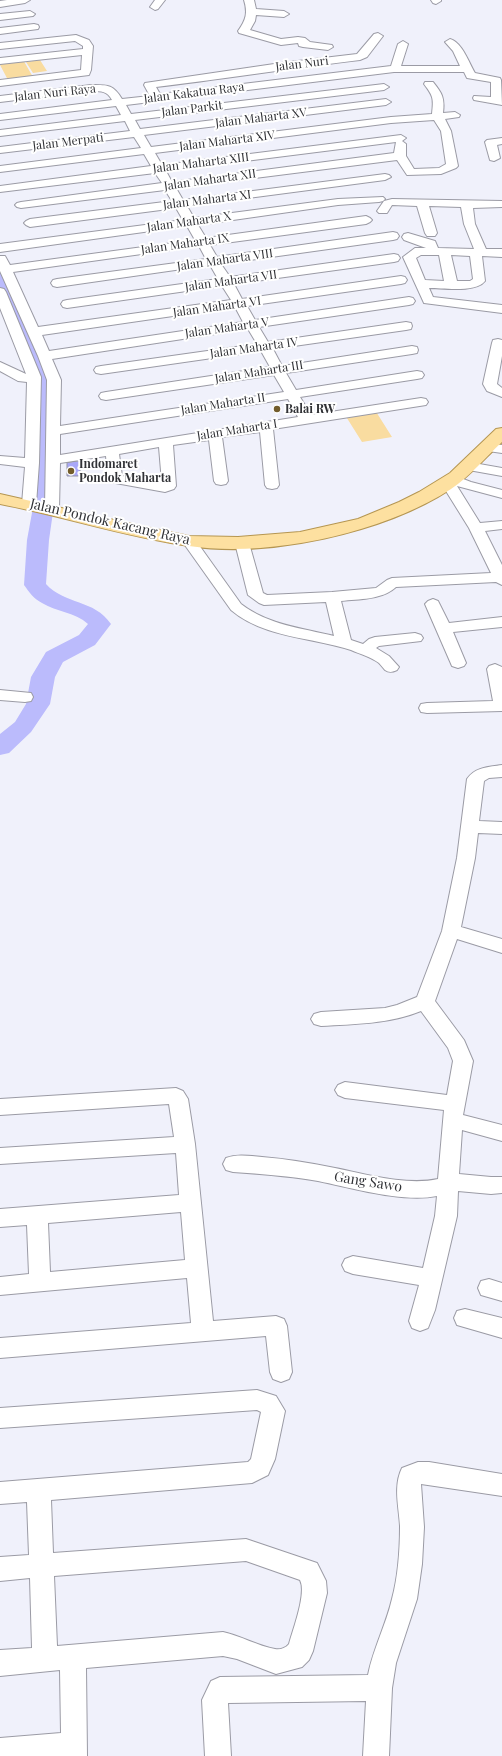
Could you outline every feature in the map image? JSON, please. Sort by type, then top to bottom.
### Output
[{"type":"main road","name":"Jalan Pondok Kacang Raya","points":[[0,499],[42,507],[107,524],[189,541],[242,543],[278,541],[316,535],[361,524],[405,507],[450,481],[468,466],[494,448],[502,433]]},
{"type":"street","points":[[0,4],[25,0]]},
{"type":"street","points":[[249,0],[252,19],[249,26],[243,31],[282,42],[296,40],[304,41],[305,42],[303,44],[331,44],[318,62]]},
{"type":"street","points":[[251,12],[284,14]]},
{"type":"street","points":[[0,17],[30,14]]},
{"type":"street","points":[[0,31],[34,27]]},
{"type":"street","name":"Jalan Nuri","points":[[157,98],[149,85],[241,73],[272,65],[318,62],[363,55],[378,36]]},
{"type":"street","points":[[0,46],[73,38],[85,42],[88,46],[85,73],[26,80],[1,80]]},
{"type":"street","points":[[450,42],[457,50],[473,77],[496,80],[499,102],[478,98]]},
{"type":"street","points":[[403,44],[396,67],[391,70],[384,87],[384,96],[396,119],[401,138],[400,156],[408,171],[413,174],[435,172],[451,168],[452,165],[446,131],[437,116],[439,101],[437,94],[430,84]]},
{"type":"street","points":[[0,61],[88,50]]},
{"type":"street","name":"Jalan Kakatua Raya","points":[[0,116],[391,70],[467,69]]},
{"type":"street","points":[[241,73],[284,134],[338,202]]},
{"type":"street","points":[[26,80],[35,95]]},
{"type":"street","name":"Jalan Parkit","points":[[0,133],[384,87]]},
{"type":"street","name":"Jalan Nuri Raya","points":[[0,99],[91,88],[109,89],[112,91],[117,102]]},
{"type":"street","points":[[117,102],[252,325],[306,419]]},
{"type":"street","name":"Jalan Maharta XV","points":[[136,133],[386,102]]},
{"type":"street","name":"Jalan Maharta XIV","points":[[0,169],[396,119],[455,115]]},
{"type":"street","name":"Jalan Merpati","points":[[0,150],[136,133]]},
{"type":"street","name":"Jalan Maharta XIII","points":[[6,188],[401,138]]},
{"type":"street","points":[[499,160],[491,142],[502,140]]},
{"type":"street","name":"Jalan Maharta XII","points":[[21,205],[400,156]]},
{"type":"street","name":"Jalan Maharta XI","points":[[30,223],[385,177]]},
{"type":"street","points":[[6,188],[21,205],[39,242]]},
{"type":"street","points":[[415,198],[431,233]]},
{"type":"street","points":[[383,211],[388,203],[415,198],[467,205],[502,204]]},
{"type":"street","name":"Jalan Maharta X","points":[[0,248],[338,202],[379,199]]},
{"type":"street","points":[[421,284],[472,284],[479,281],[479,252],[467,216],[467,205]]},
{"type":"street","points":[[286,209],[312,248]]},
{"type":"street","name":"Jalan Maharta IX","points":[[3,263],[47,263],[201,241],[366,220]]},
{"type":"street","name":"Jalan Maharta VIII","points":[[57,283],[393,236]]},
{"type":"street","points":[[408,237],[431,244],[439,251],[451,284]]},
{"type":"street","points":[[359,241],[372,260]]},
{"type":"street","points":[[502,254],[419,251],[409,257],[428,300],[450,301],[475,308],[502,310]]},
{"type":"street","name":"Jalan Maharta VII","points":[[67,304],[394,258]]},
{"type":"street","points":[[3,263],[45,356],[54,386],[53,460],[42,507]]},
{"type":"street","points":[[47,263],[78,326]]},
{"type":"street","name":"Jalan Maharta VI","points":[[33,332],[401,280]]},
{"type":"street","points":[[0,292],[5,317],[28,377],[32,463],[42,507]]},
{"type":"street","name":"Jalan Maharta V","points":[[45,356],[409,301]]},
{"type":"street","points":[[136,318],[147,340]]},
{"type":"street","name":"Jalan Maharta IV","points":[[101,370],[406,326]]},
{"type":"street","points":[[498,343],[496,382],[490,384],[492,388],[502,393]]},
{"type":"street","points":[[90,348],[101,370],[106,396],[105,422]]},
{"type":"street","name":"Jalan Maharta III","points":[[106,396],[412,350]]},
{"type":"street","points":[[0,366],[28,377]]},
{"type":"street","name":"Jalan Maharta II","points":[[54,431],[105,422],[157,416],[291,393],[417,375]]},
{"type":"street","points":[[5,381],[28,377]]},
{"type":"street","name":"Jalan Maharta I","points":[[53,460],[421,402]]},
{"type":"street","points":[[112,451],[115,479],[165,488],[169,486],[168,441],[157,416]]},
{"type":"street","points":[[266,426],[272,485]]},
{"type":"street","points":[[215,434],[221,481]]},
{"type":"street","points":[[0,460],[32,463]]},
{"type":"street","points":[[468,466],[502,472]]},
{"type":"street","points":[[450,481],[502,494]]},
{"type":"street","points":[[242,543],[256,595],[264,600],[332,597],[377,592],[384,590],[389,584],[395,583],[501,578],[450,481]]},
{"type":"street","points":[[476,528],[502,525]]},
{"type":"street","points":[[189,541],[236,607],[243,613],[275,627],[344,643],[366,650],[385,659],[391,667]]},
{"type":"street","points":[[332,597],[344,643]]},
{"type":"street","points":[[433,604],[458,663]]},
{"type":"street","points":[[444,628],[502,622]]},
{"type":"street","points":[[366,650],[375,642],[415,638]]},
{"type":"street","points":[[428,708],[502,706],[495,669]]},
{"type":"street","points":[[0,695],[25,697]]},
{"type":"street","points":[[321,1019],[385,1015],[400,1012],[425,1002],[451,931],[466,858],[476,779],[479,775],[485,773],[502,771]]},
{"type":"street","points":[[469,827],[502,828]]},
{"type":"street","points":[[451,931],[502,946]]},
{"type":"street","points":[[420,1320],[424,1310],[446,1216],[453,1112],[463,1061],[445,1027],[425,1002]]},
{"type":"street","points":[[345,1090],[453,1112],[502,1133]]},
{"type":"street","points":[[0,1107],[172,1095],[176,1096],[178,1099],[185,1144],[203,1332]]},
{"type":"street","points":[[0,1156],[185,1144]]},
{"type":"street","name":"Gang Sawo","points":[[233,1164],[303,1170],[360,1182],[406,1188],[439,1188],[460,1182],[473,1183],[488,1187],[502,1185]]},
{"type":"street","points":[[0,1218],[190,1202]]},
{"type":"street","points":[[37,1215],[40,1283]]},
{"type":"street","points":[[353,1265],[431,1278]]},
{"type":"street","points":[[0,1286],[196,1268]]},
{"type":"street","points":[[464,1318],[502,1328]]},
{"type":"street","points":[[0,1348],[276,1326],[281,1372]]},
{"type":"street","points":[[0,1418],[257,1400],[268,1403],[273,1411],[263,1460],[260,1467],[252,1472],[0,1493]]},
{"type":"street","points":[[376,1756],[379,1688],[383,1663],[405,1599],[410,1564],[412,1527],[409,1486],[410,1476],[418,1473],[502,1485]]},
{"type":"street","points":[[39,1490],[43,1565],[45,1659]]},
{"type":"street","points":[[0,1569],[246,1550],[308,1571],[314,1580],[315,1593],[300,1651],[292,1658],[276,1662],[236,1647],[222,1644],[0,1663]]},
{"type":"street","points":[[0,1751],[74,1751],[73,1657]]},
{"type":"street","points":[[218,1756],[215,1700],[220,1690],[379,1688]]},
{"type":"shaded area","points":[[22,58],[33,77],[8,80],[0,65],[0,61]]},
{"type":"shaded area","points":[[40,60],[47,71],[33,73],[26,62]]},
{"type":"shaded area","points":[[375,410],[392,437],[362,442],[345,415]]},
{"type":"building","name":"Indomaret Pondok Maharta","points":[[80,461],[80,476],[67,476],[67,463]]},
{"type":"waterway","points":[[0,271],[46,378],[46,491],[38,540],[35,585],[49,599],[84,611],[95,618],[100,624],[87,640],[54,657],[43,677],[38,704],[23,727],[0,747]]},
{"type":"place","name":"Balai RW","points":[[277,409]]},
{"type":"place","name":"Indomaret Pondok Maharta","points":[[71,471]]}]
